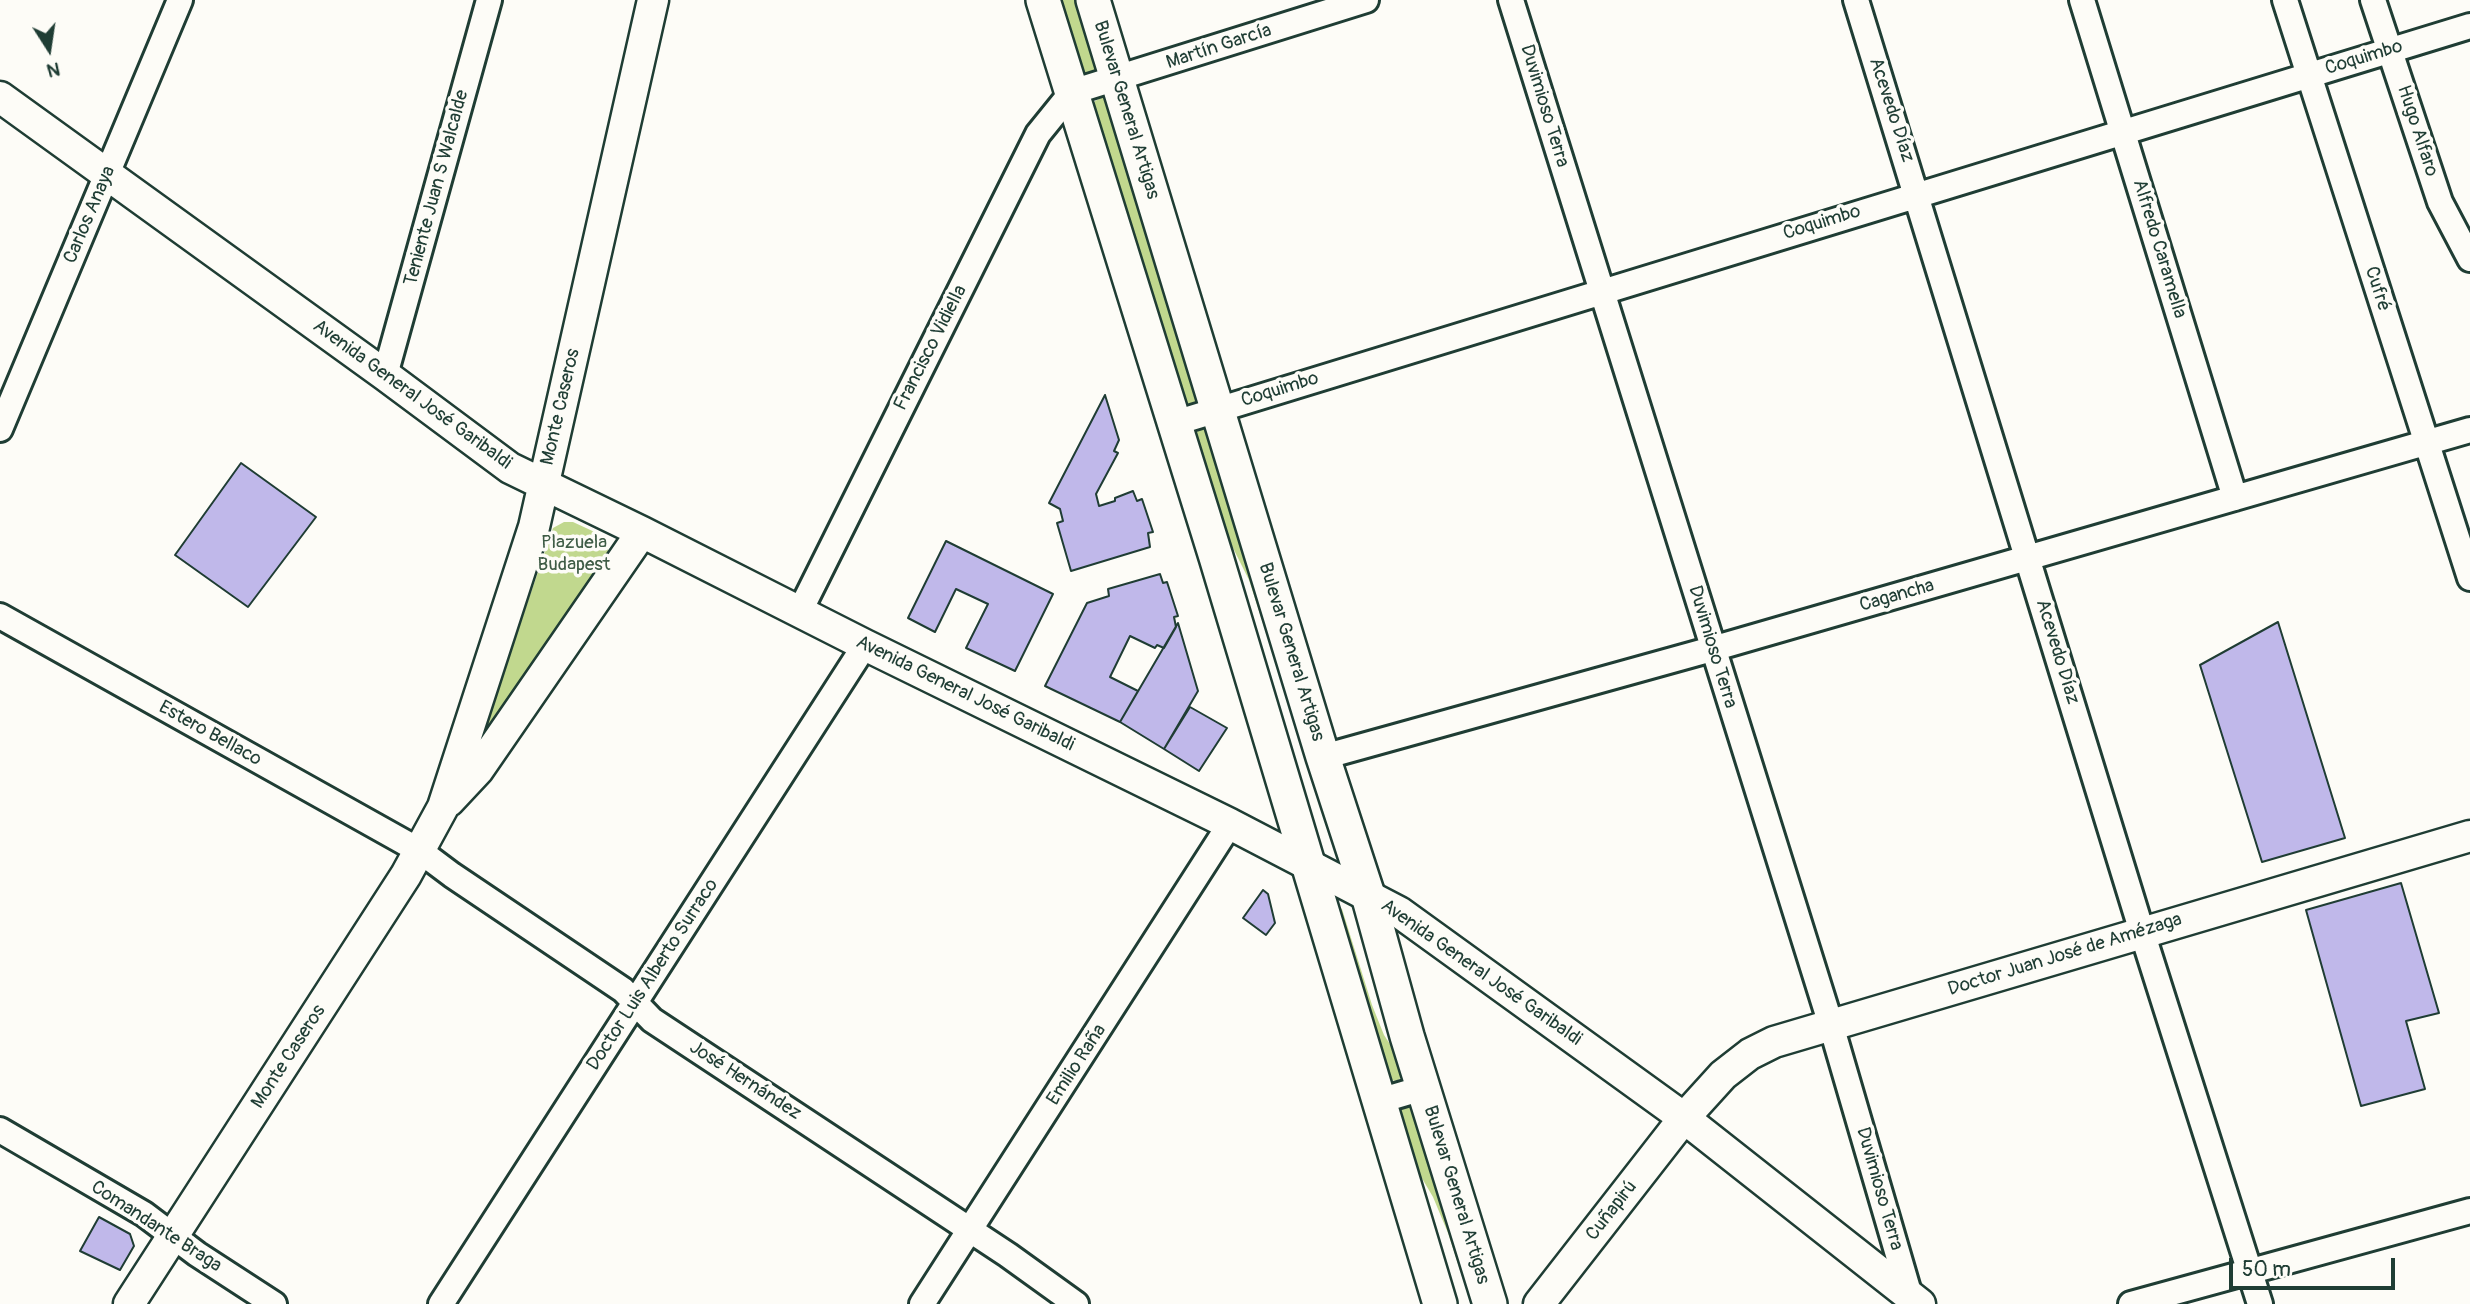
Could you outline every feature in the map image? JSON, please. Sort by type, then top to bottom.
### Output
[{"type":"main road","points":[[1043,0],[1216,557],[1440,1304]]},
{"type":"main road","name":"Bulevar General Artigas","points":[[1093,0],[1323,757],[1368,895],[1407,1036],[1490,1304]]},
{"type":"main road","points":[[1216,557],[1246,597],[1327,850],[1339,870],[1368,895]]},
{"type":"main road","points":[[1309,864],[1335,887],[1347,906],[1381,1009],[1407,1036]]},
{"type":"main road","points":[[1405,1190],[1441,1233],[1462,1304]]},
{"type":"street","name":"Carlos Anaya","points":[[0,429],[180,0]]},
{"type":"street","name":"Teniente Juan S Walcalde","points":[[385,375],[489,0]]},
{"type":"street","name":"Monte Caseros","points":[[129,1304],[420,851],[443,807],[534,527],[653,0]]},
{"type":"street","name":"Martín García","points":[[1072,92],[1366,0]]},
{"type":"street","name":"Duvimioso Terra","points":[[1511,0],[1915,1300]]},
{"type":"street","name":"Acevedo Díaz","points":[[1856,0],[2142,932],[2260,1304]]},
{"type":"street","name":"Alfredo Caramella","points":[[2082,0],[2235,498]]},
{"type":"street","name":"Cufré","points":[[2285,0],[2470,578]]},
{"type":"street","name":"Hugo Alfaro","points":[[2373,0],[2440,202],[2470,259]]},
{"type":"street","name":"Coquimbo","points":[[1175,423],[2123,130],[2470,26]]},
{"type":"street","name":"Francisco Vidiella","points":[[800,611],[1038,135],[1072,92]]},
{"type":"street","name":"Avenida General José Garibaldi","points":[[0,97],[510,468],[1230,824],[1399,912],[1684,1118],[1915,1300]]},
{"type":"street","name":"Cagancha","points":[[1323,757],[1712,649],[2470,429]]},
{"type":"street","name":"Monte Caseros","points":[[443,807],[478,770],[642,532]]},
{"type":"street","name":"Estero Bellaco","points":[[0,616],[420,851]]},
{"type":"street","name":"Doctor Luis Alberto Surraco","points":[[440,1304],[865,645]]},
{"type":"street","name":"Emilio Raña","points":[[922,1304],[1230,824]]},
{"type":"street","name":"Doctor Juan José de Amézaga","points":[[1684,1118],[1723,1075],[1750,1054],[1774,1042],[2470,836]]},
{"type":"street","name":"José Hernández","points":[[420,851],[623,990],[652,1020],[971,1230],[1076,1304]]},
{"type":"street","points":[[1379,1101],[1423,1088]]},
{"type":"street","name":"Cuñapirú","points":[[1539,1304],[1684,1118]]},
{"type":"street","name":"Comandante Braga","points":[[0,1130],[144,1214],[173,1237],[274,1304]]},
{"type":"street","points":[[2131,1304],[2470,1211]]},
{"type":"green space","points":[[1058,0],[1078,0],[1098,70],[1096,74],[1082,74]]},
{"type":"green space","points":[[1103,97],[1106,98],[1199,399],[1195,403],[1184,402],[1092,105]]},
{"type":"green space","points":[[1207,429],[1338,855],[1249,580],[1216,514],[1195,434],[1199,430]]},
{"type":"green space","name":"Plazuela Budapest","points":[[564,522],[573,522],[599,534],[606,540],[609,555],[481,739],[553,528]]},
{"type":"green space","points":[[1337,908],[1342,909],[1384,1035],[1401,1061],[1404,1075],[1397,1081],[1390,1080]]},
{"type":"green space","points":[[1413,1103],[1476,1304],[1471,1304],[1448,1233],[1433,1197],[1413,1163],[1398,1109]]},
{"type":"building","points":[[1105,395],[1119,440],[1114,451],[1118,453],[1096,494],[1099,506],[1133,491],[1137,501],[1142,499],[1153,532],[1148,533],[1150,547],[1071,571],[1057,523],[1063,521],[1060,509],[1049,503]]},
{"type":"building","points":[[241,463],[316,517],[248,607],[175,555]]},
{"type":"building","points":[[946,541],[1053,594],[1015,671],[966,648],[988,604],[956,589],[935,632],[908,618]]},
{"type":"building","points":[[1160,574],[1163,583],[1167,582],[1178,616],[1174,617],[1176,627],[1164,648],[1157,645],[1155,648],[1130,636],[1110,677],[1138,691],[1120,722],[1045,686],[1087,603],[1109,596],[1108,589]]},
{"type":"building","points":[[2278,622],[2345,838],[2262,862],[2200,665]]},
{"type":"building","points":[[1178,623],[1198,691],[1164,749],[1120,722]]},
{"type":"building","points":[[1190,707],[1227,728],[1199,771],[1164,749]]},
{"type":"building","points":[[2401,883],[2439,1013],[2406,1021],[2425,1089],[2361,1106],[2306,910]]},
{"type":"building","points":[[1263,890],[1268,894],[1275,923],[1266,935],[1243,918]]},
{"type":"building","points":[[99,1217],[130,1234],[134,1246],[120,1270],[80,1251]]}]
